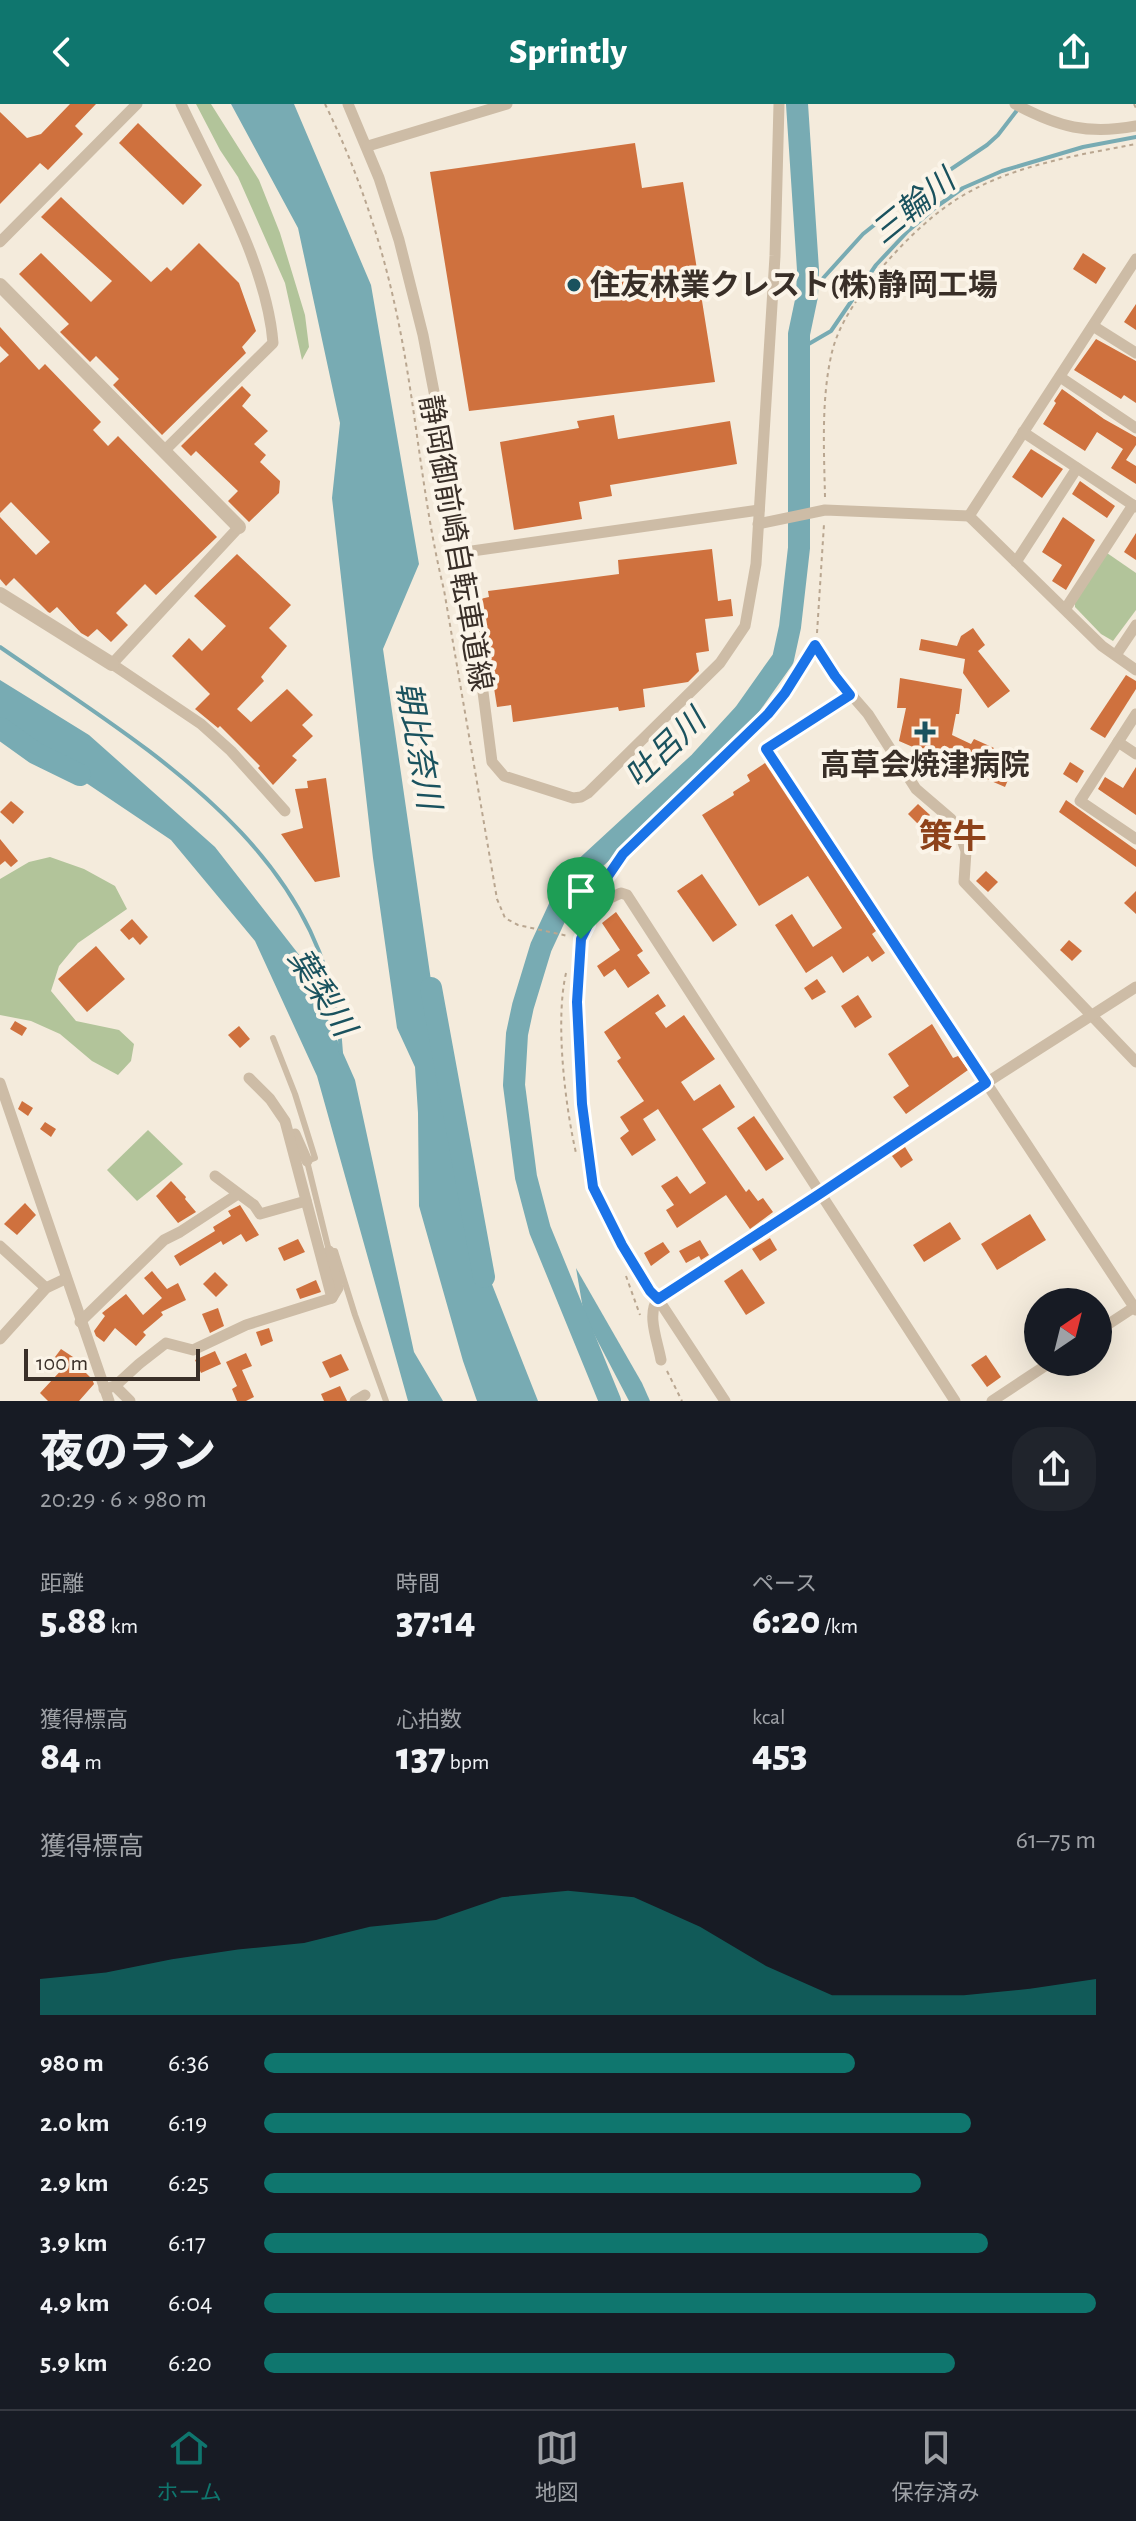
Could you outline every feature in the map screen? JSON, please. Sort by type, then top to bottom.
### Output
[{"type":"street","points":[[0,242],[137,104]]},
{"type":"street","points":[[164,451],[273,343],[271,322],[249,250],[181,104]]},
{"type":"street","points":[[348,104],[368,146],[399,240],[423,335],[465,552],[492,762],[504,776],[573,798],[588,793],[720,663],[745,626],[756,564],[775,256],[779,104]]},
{"type":"street","points":[[368,146],[507,104]]},
{"type":"street","points":[[1015,104],[1061,125],[1078,129],[1106,130],[1136,126]]},
{"type":"street","points":[[969,516],[1134,266]]},
{"type":"street","points":[[0,285],[239,527],[112,664]]},
{"type":"street","points":[[1093,326],[1136,353]]},
{"type":"street","points":[[1060,377],[1136,428]]},
{"type":"street","points":[[1023,432],[1135,506],[1066,608]]},
{"type":"street","points":[[1016,562],[1077,468]]},
{"type":"street","points":[[465,552],[759,510]]},
{"type":"street","points":[[758,524],[825,510],[969,516],[1102,646],[1136,670]]},
{"type":"street","points":[[0,594],[201,724],[231,751],[285,811]]},
{"type":"street","points":[[1116,655],[1136,625]]},
{"type":"street","points":[[815,645],[835,676],[868,714],[916,789],[951,819],[966,851],[964,882],[1136,1062]]},
{"type":"street","points":[[850,695],[766,749],[1135,1308],[1112,1322]]},
{"type":"street","points":[[1136,714],[1080,801],[1136,839]]},
{"type":"street","points":[[1118,742],[1136,754]]},
{"type":"street","points":[[725,1401],[650,1291],[622,1245],[593,1187],[582,1104],[577,1002],[581,939],[606,900],[621,893],[627,895],[955,1401]]},
{"type":"street","points":[[661,1360],[653,1316],[653,1305],[658,1299],[1136,987]]},
{"type":"street","points":[[249,1078],[270,1099],[298,1138],[307,1161]]},
{"type":"street","points":[[0,1083],[80,1322],[110,1387],[109,1401]]},
{"type":"street","points":[[285,1121],[332,1298]]},
{"type":"street","points":[[215,1176],[254,1205],[260,1214],[306,1201]]},
{"type":"street","points":[[80,1322],[164,1240],[238,1194]]},
{"type":"street","points":[[0,1246],[46,1288]]},
{"type":"street","points":[[110,1387],[166,1343],[193,1350],[246,1325],[332,1298],[338,1288],[329,1251]]},
{"type":"street","points":[[0,1339],[46,1288],[65,1279]]},
{"type":"street","points":[[992,1401],[1030,1376]]},
{"type":"street","points":[[110,1387],[130,1401]]},
{"type":"lane","points":[[273,1038],[315,1158],[307,1161],[329,1251],[335,1251],[386,1401]]},
{"type":"path","name":"静岡御前崎自転車道線","points":[[325,104],[340,134],[381,248],[396,309],[434,550],[444,590],[497,899],[505,918],[518,925],[581,939]]},
{"type":"path","points":[[597,891],[623,854],[768,714],[815,645],[820,618],[825,510],[824,449],[832,353],[840,328],[866,287],[895,251],[925,223],[963,195],[1013,173],[1078,155],[1136,144]]},
{"type":"green space","points":[[196,104],[211,104],[259,180],[280,233],[305,315],[309,347],[302,360],[285,283],[238,177]]},
{"type":"green space","points":[[1107,553],[1136,573],[1136,610],[1113,641],[1101,634],[1075,607]]},
{"type":"green space","points":[[50,857],[84,869],[115,886],[127,909],[78,943],[59,966],[51,991],[76,1021],[119,1030],[134,1044],[131,1061],[118,1075],[92,1061],[60,1034],[31,1021],[0,1015],[0,879],[29,862]]},
{"type":"green space","points":[[148,1130],[183,1164],[137,1201],[107,1170]]},
{"type":"water","points":[[231,104],[294,104],[371,285],[419,564],[383,649],[436,1015],[467,1221],[538,1401],[477,1401],[419,1206],[415,1067],[397,1028],[373,858],[332,498],[340,423],[298,228]]},
{"type":"water","points":[[0,680],[89,735],[215,847],[300,956],[355,1080],[414,1352],[443,1401],[408,1401],[317,1076],[255,941],[171,840],[0,725]]},
{"type":"water","points":[[576,1268],[650,1401],[629,1401],[584,1315]]},
{"type":"building","points":[[70,104],[96,104],[75,126],[83,134],[48,170],[40,163],[0,204],[0,112],[27,138],[41,134]]},
{"type":"building","points":[[138,123],[202,185],[183,205],[119,143]]},
{"type":"building","name":"住友林業クレスト(株)静岡工場","points":[[635,143],[642,188],[683,182],[715,382],[469,411],[430,172]]},
{"type":"building","points":[[61,197],[151,282],[167,267],[171,271],[199,243],[239,283],[256,331],[242,347],[246,353],[162,435],[113,385],[119,379],[96,356],[90,362],[60,332],[69,324],[19,274],[41,253],[91,302],[112,281],[41,217]]},
{"type":"building","points":[[1083,253],[1106,268],[1096,284],[1073,269]]},
{"type":"building","points":[[1136,304],[1136,330],[1124,322]]},
{"type":"building","points":[[0,327],[39,370],[45,364],[101,422],[93,430],[108,446],[118,436],[217,537],[156,595],[145,584],[116,613],[128,625],[111,642],[97,629],[88,637],[81,633],[57,607],[48,612],[14,578],[6,586],[0,579],[0,517],[36,555],[50,542],[11,502],[0,513],[0,363],[9,355],[0,346]]},
{"type":"building","points":[[1096,339],[1136,361],[1136,403],[1124,395],[1121,399],[1074,370]]},
{"type":"building","points":[[242,386],[251,395],[242,406],[268,431],[254,444],[266,455],[260,462],[280,481],[279,493],[249,522],[228,501],[238,491],[196,451],[191,456],[181,446]]},
{"type":"building","points":[[1062,389],[1136,437],[1136,445],[1126,460],[1136,466],[1136,484],[1111,468],[1123,449],[1097,432],[1085,451],[1043,424]]},
{"type":"building","points":[[614,415],[618,439],[730,421],[737,464],[610,485],[612,496],[579,502],[582,519],[514,530],[500,442],[579,428],[577,421]]},
{"type":"building","points":[[1031,449],[1063,469],[1042,498],[1012,477]]},
{"type":"building","points":[[1080,481],[1115,506],[1107,518],[1072,494]]},
{"type":"building","points":[[1063,517],[1095,540],[1066,590],[1052,581],[1062,565],[1042,552]]},
{"type":"building","points":[[1136,533],[1136,560],[1124,552]]},
{"type":"building","points":[[712,549],[718,601],[731,599],[733,616],[705,619],[709,651],[696,653],[699,671],[688,682],[643,689],[645,707],[619,711],[618,707],[513,722],[511,705],[497,707],[480,599],[489,597],[488,591],[619,574],[618,560]]},
{"type":"building","points":[[237,554],[291,605],[269,628],[287,646],[261,677],[264,681],[237,709],[251,722],[287,689],[313,715],[302,725],[313,736],[292,756],[297,760],[273,785],[258,768],[260,766],[220,726],[218,728],[195,709],[210,694],[172,656],[189,638],[202,651],[226,626],[194,596]]},
{"type":"building","points":[[973,628],[985,645],[978,651],[1010,691],[988,708],[963,673],[965,659],[919,650],[921,639],[957,646],[961,636]]},
{"type":"building","points":[[1126,675],[1136,681],[1136,689],[1105,738],[1090,729]]},
{"type":"building","name":"高草会焼津病院","points":[[900,678],[962,689],[952,735],[971,744],[974,739],[994,748],[991,754],[1011,762],[1006,772],[1011,773],[1005,787],[899,741],[906,708],[897,708]]},
{"type":"building","points":[[1070,762],[1084,771],[1077,783],[1063,774]]},
{"type":"building","points":[[765,763],[876,931],[872,934],[885,953],[872,962],[868,956],[843,973],[832,956],[806,973],[775,925],[792,914],[813,947],[842,928],[808,876],[759,906],[702,815],[734,795],[733,792],[750,781],[747,775]]},
{"type":"building","points":[[1136,767],[1136,815],[1098,789],[1105,777],[1123,788]]},
{"type":"building","points":[[326,778],[340,877],[315,882],[281,834],[303,828],[295,789],[308,788],[307,781]]},
{"type":"building","points":[[1066,800],[1136,850],[1136,867],[1059,812]]},
{"type":"building","points":[[11,801],[24,812],[13,824],[0,812]]},
{"type":"building","points":[[918,804],[930,815],[920,826],[908,814]]},
{"type":"building","points":[[0,839],[18,861],[11,867],[5,861],[0,865]]},
{"type":"building","points":[[986,871],[998,882],[988,892],[976,881]]},
{"type":"building","points":[[702,874],[737,925],[713,942],[677,891]]},
{"type":"building","points":[[1136,891],[1136,914],[1124,903]]},
{"type":"building","points":[[616,912],[643,951],[637,955],[650,973],[628,988],[615,969],[604,977],[597,966],[620,950],[602,923]]},
{"type":"building","points":[[132,919],[148,937],[140,945],[133,937],[129,940],[120,930]]},
{"type":"building","points":[[1069,940],[1082,951],[1072,961],[1060,950]]},
{"type":"building","points":[[96,946],[125,979],[87,1012],[58,979]]},
{"type":"building","points":[[817,979],[826,992],[812,1000],[804,988]]},
{"type":"building","points":[[658,994],[666,1006],[655,1013],[666,1028],[684,1015],[715,1059],[681,1082],[694,1101],[720,1084],[735,1107],[702,1129],[746,1192],[749,1189],[758,1201],[763,1198],[773,1212],[750,1229],[726,1195],[677,1228],[666,1210],[674,1205],[661,1186],[677,1176],[690,1194],[706,1183],[658,1109],[643,1119],[656,1140],[632,1156],[620,1138],[629,1131],[620,1117],[644,1101],[617,1061],[621,1058],[604,1032]]},
{"type":"building","points":[[858,995],[872,1017],[855,1028],[841,1006]]},
{"type":"building","points":[[15,1021],[27,1028],[22,1036],[10,1029]]},
{"type":"building","points":[[932,1024],[953,1058],[958,1056],[968,1070],[906,1114],[893,1097],[909,1086],[888,1054]]},
{"type":"building","points":[[239,1026],[250,1039],[240,1048],[228,1035]]},
{"type":"building","points":[[22,1101],[33,1108],[28,1116],[18,1109]]},
{"type":"building","points":[[754,1116],[784,1159],[766,1171],[737,1128]]},
{"type":"building","points":[[45,1122],[56,1129],[51,1137],[40,1129]]},
{"type":"building","points":[[905,1147],[913,1160],[901,1168],[892,1156]]},
{"type":"building","points":[[171,1181],[196,1212],[178,1223],[156,1196]]},
{"type":"building","points":[[25,1203],[36,1215],[17,1235],[4,1224]]},
{"type":"building","points":[[240,1205],[259,1235],[246,1242],[241,1234],[223,1245],[221,1241],[180,1266],[174,1256],[215,1231],[213,1227],[231,1216],[228,1211]]},
{"type":"building","points":[[1030,1214],[1046,1240],[997,1270],[981,1244]]},
{"type":"building","points":[[950,1222],[961,1239],[924,1262],[913,1245]]},
{"type":"building","points":[[770,1238],[777,1250],[760,1261],[752,1249]]},
{"type":"building","points":[[298,1239],[305,1252],[284,1261],[278,1248]]},
{"type":"building","points":[[700,1240],[709,1255],[686,1263],[679,1251]]},
{"type":"building","points":[[663,1242],[670,1252],[651,1266],[644,1253]]},
{"type":"building","points":[[742,1269],[765,1303],[746,1315],[724,1281]]},
{"type":"building","points":[[152,1271],[167,1289],[178,1283],[186,1300],[161,1312],[163,1315],[143,1332],[146,1335],[136,1346],[115,1328],[104,1342],[96,1336],[94,1331],[105,1316],[102,1313],[126,1294],[143,1315],[162,1298],[144,1278]]},
{"type":"building","points":[[215,1272],[228,1285],[216,1297],[203,1284]]},
{"type":"building","points":[[316,1280],[321,1292],[300,1299],[296,1289]]},
{"type":"building","points":[[218,1308],[224,1326],[210,1333],[202,1314]]},
{"type":"building","points":[[269,1328],[273,1341],[261,1346],[256,1332]]},
{"type":"building","points":[[61,1349],[85,1365],[82,1369],[94,1384],[79,1401],[48,1401],[40,1393],[66,1365],[55,1357]]},
{"type":"building","points":[[215,1351],[221,1364],[201,1373],[195,1360]]},
{"type":"building","points":[[246,1353],[252,1366],[242,1370],[254,1397],[237,1401],[232,1389],[237,1386],[226,1362]]},
{"type":"building","points":[[341,1354],[349,1370],[330,1378],[322,1362]]},
{"type":"building","points":[[986,1355],[1001,1377],[987,1387],[971,1365]]},
{"type":"building","points":[[340,1386],[347,1401],[324,1401],[321,1394]]},
{"type":"waterway","name":"吐呂川","points":[[610,1401],[540,1230],[526,1177],[514,1085],[517,1034],[541,947],[561,904],[587,866],[700,762],[744,714],[783,659],[799,548],[799,334],[807,296],[808,270],[797,104]]},
{"type":"waterway","points":[[807,296],[863,234],[908,198],[987,145],[1018,109]]},
{"type":"waterway","name":"三輪川","points":[[800,349],[831,331],[876,265],[908,231],[963,188],[1002,171],[1083,147],[1136,137]]},
{"type":"waterway","points":[[0,647],[170,767],[222,813],[267,863],[304,919],[330,982],[341,1053]]},
{"type":"waterway","name":"葉梨川","points":[[0,728],[35,753],[80,775]]},
{"type":"waterway","name":"朝比奈川","points":[[431,988],[484,1277]]},
{"type":"place","name":"住友林業クレスト(株)静岡工場","points":[[574,285]]},
{"type":"place","name":"高草会焼津病院","points":[[925,732]]},
{"type":"district","name":"策牛","points":[[953,836]]},
{"type":"route","points":[[815,645],[850,695],[766,749],[986,1083],[658,1299],[622,1245],[593,1187],[582,1104],[577,1002],[581,939],[588,925],[589,904],[623,854],[768,714],[815,645]]}]
